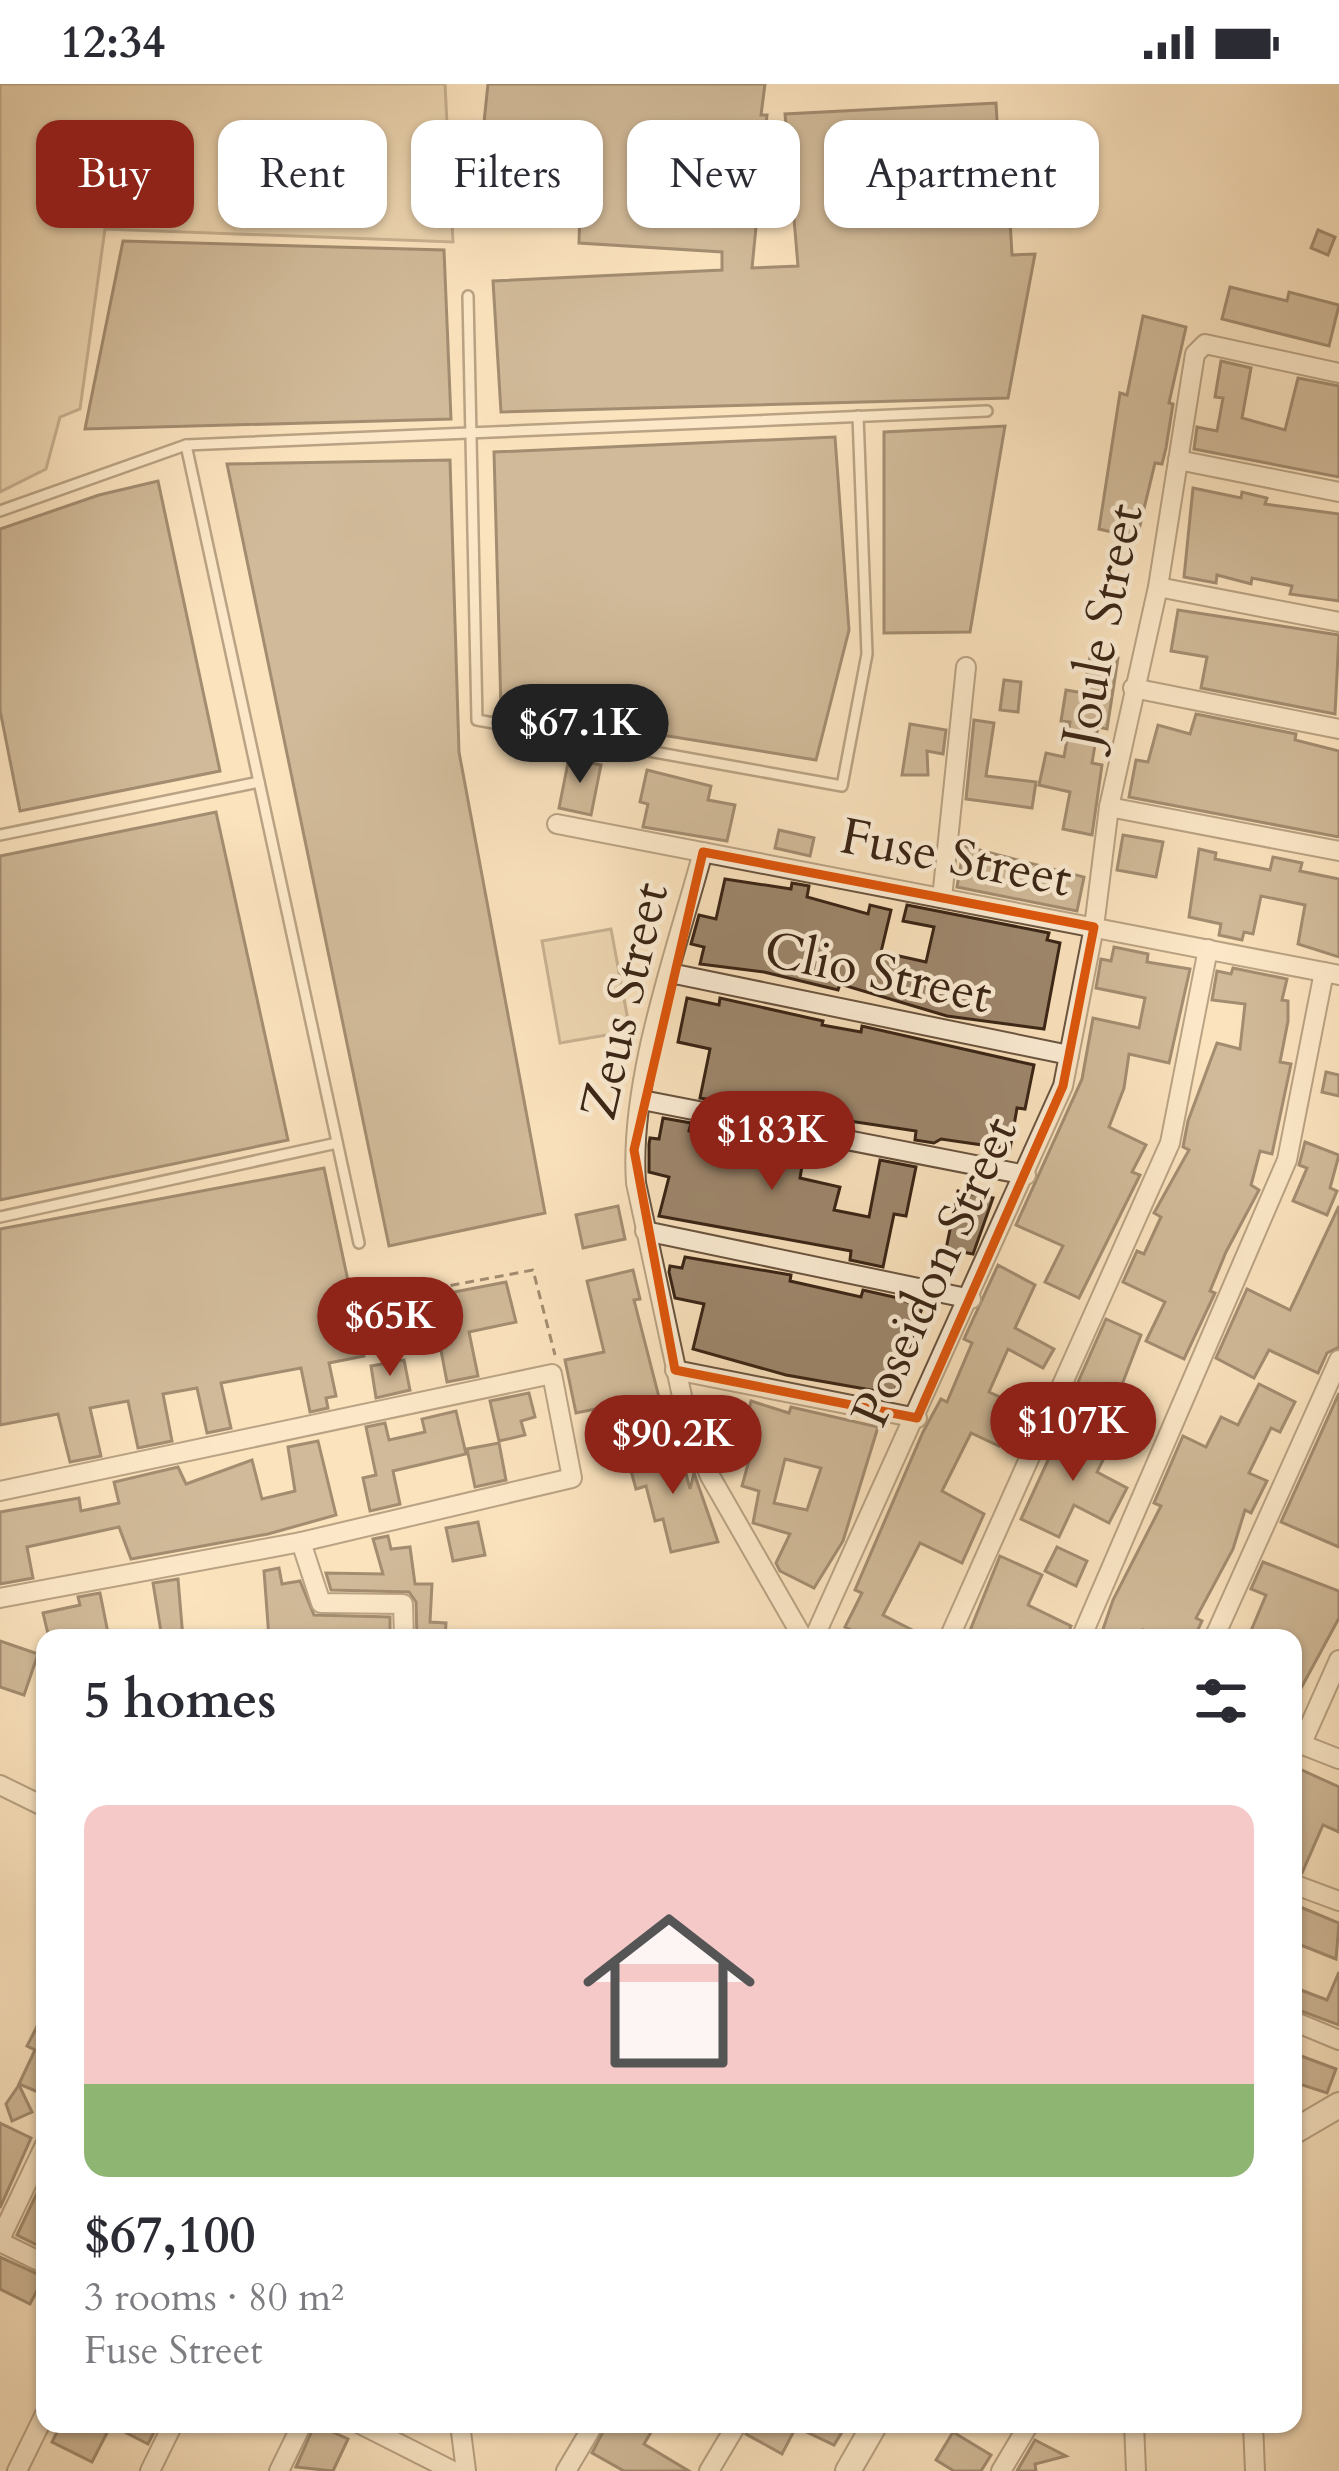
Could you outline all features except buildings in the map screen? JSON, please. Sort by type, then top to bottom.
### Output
[{"type":"street","name":"Joule Street","points":[[1094,927],[1109,807],[1158,587],[1195,354],[1205,344],[1339,373]]},
{"type":"street","points":[[1178,460],[1339,492]]},
{"type":"street","points":[[1158,587],[1339,622]]},
{"type":"street","points":[[942,898],[966,667]]},
{"type":"street","points":[[1133,688],[1339,729]]},
{"type":"street","points":[[1109,807],[1339,851]]},
{"type":"street","name":"Fuse Street","points":[[557,824],[1332,973]]},
{"type":"street","name":"Zeus Street","points":[[703,852],[670,973],[634,1150],[645,1231],[688,1424],[710,1476],[798,1629]]},
{"type":"street","name":"Poseidon Street","points":[[818,1629],[971,1299],[1063,1086],[1094,927]]},
{"type":"street","points":[[953,1629],[1170,1144],[1208,950]]},
{"type":"street","name":"Clio Street","points":[[670,973],[1070,1055]]},
{"type":"street","points":[[1085,1629],[1287,1160],[1332,973]]},
{"type":"street","points":[[641,1100],[1026,1174]]},
{"type":"street","points":[[645,1231],[971,1299]]},
{"type":"street","points":[[1218,1629],[1339,1360]]},
{"type":"street","points":[[675,1370],[917,1418]]},
{"type":"street","points":[[0,1491],[552,1374],[572,1478],[301,1543],[0,1598]]},
{"type":"street","points":[[301,1543],[321,1604],[403,1604],[404,1629]]},
{"type":"street","points":[[1302,1733],[1339,1660]]},
{"type":"street","points":[[1302,1745],[1339,1759]]},
{"type":"street","points":[[0,1785],[36,1803]]},
{"type":"street","points":[[1302,1887],[1339,1901]]},
{"type":"street","points":[[1302,2025],[1339,2039]]},
{"type":"street","points":[[1302,2127],[1339,2105]]},
{"type":"street","points":[[36,2164],[0,2240],[36,2259]]},
{"type":"street","points":[[17,2471],[36,2432]]},
{"type":"street","points":[[150,2471],[169,2433]]},
{"type":"street","points":[[278,2471],[297,2433]]},
{"type":"street","points":[[378,2433],[453,2471]]},
{"type":"street","points":[[461,2433],[466,2471]]},
{"type":"street","points":[[566,2471],[589,2433]]},
{"type":"street","points":[[710,2471],[732,2433]]},
{"type":"street","points":[[848,2471],[870,2433]]},
{"type":"street","points":[[1001,2471],[1024,2433]]},
{"type":"street","points":[[1134,2433],[1136,2471]]},
{"type":"street","points":[[1253,2433],[1255,2471]]},
{"type":"lane","points":[[468,296],[477,721],[842,786],[867,653],[858,416]]},
{"type":"lane","points":[[0,511],[186,445],[987,411]]},
{"type":"lane","points":[[186,445],[358,1243]]},
{"type":"lane","points":[[0,835],[259,782]]},
{"type":"lane","points":[[0,1216],[337,1143]]},
{"type":"path","points":[[421,1291],[533,1270],[556,1363],[552,1374]]},
{"type":"highlighted area","points":[[703,852],[1094,927],[1063,1086],[917,1418],[675,1370],[634,1150]]},
{"type":"shaded area","points":[[0,84],[445,84],[447,120],[411,120],[411,228],[452,228],[453,242],[105,229],[80,409],[60,417],[46,469],[0,492]]},
{"type":"shaded area","points":[[611,929],[630,1031],[560,1043],[542,941]]}]
